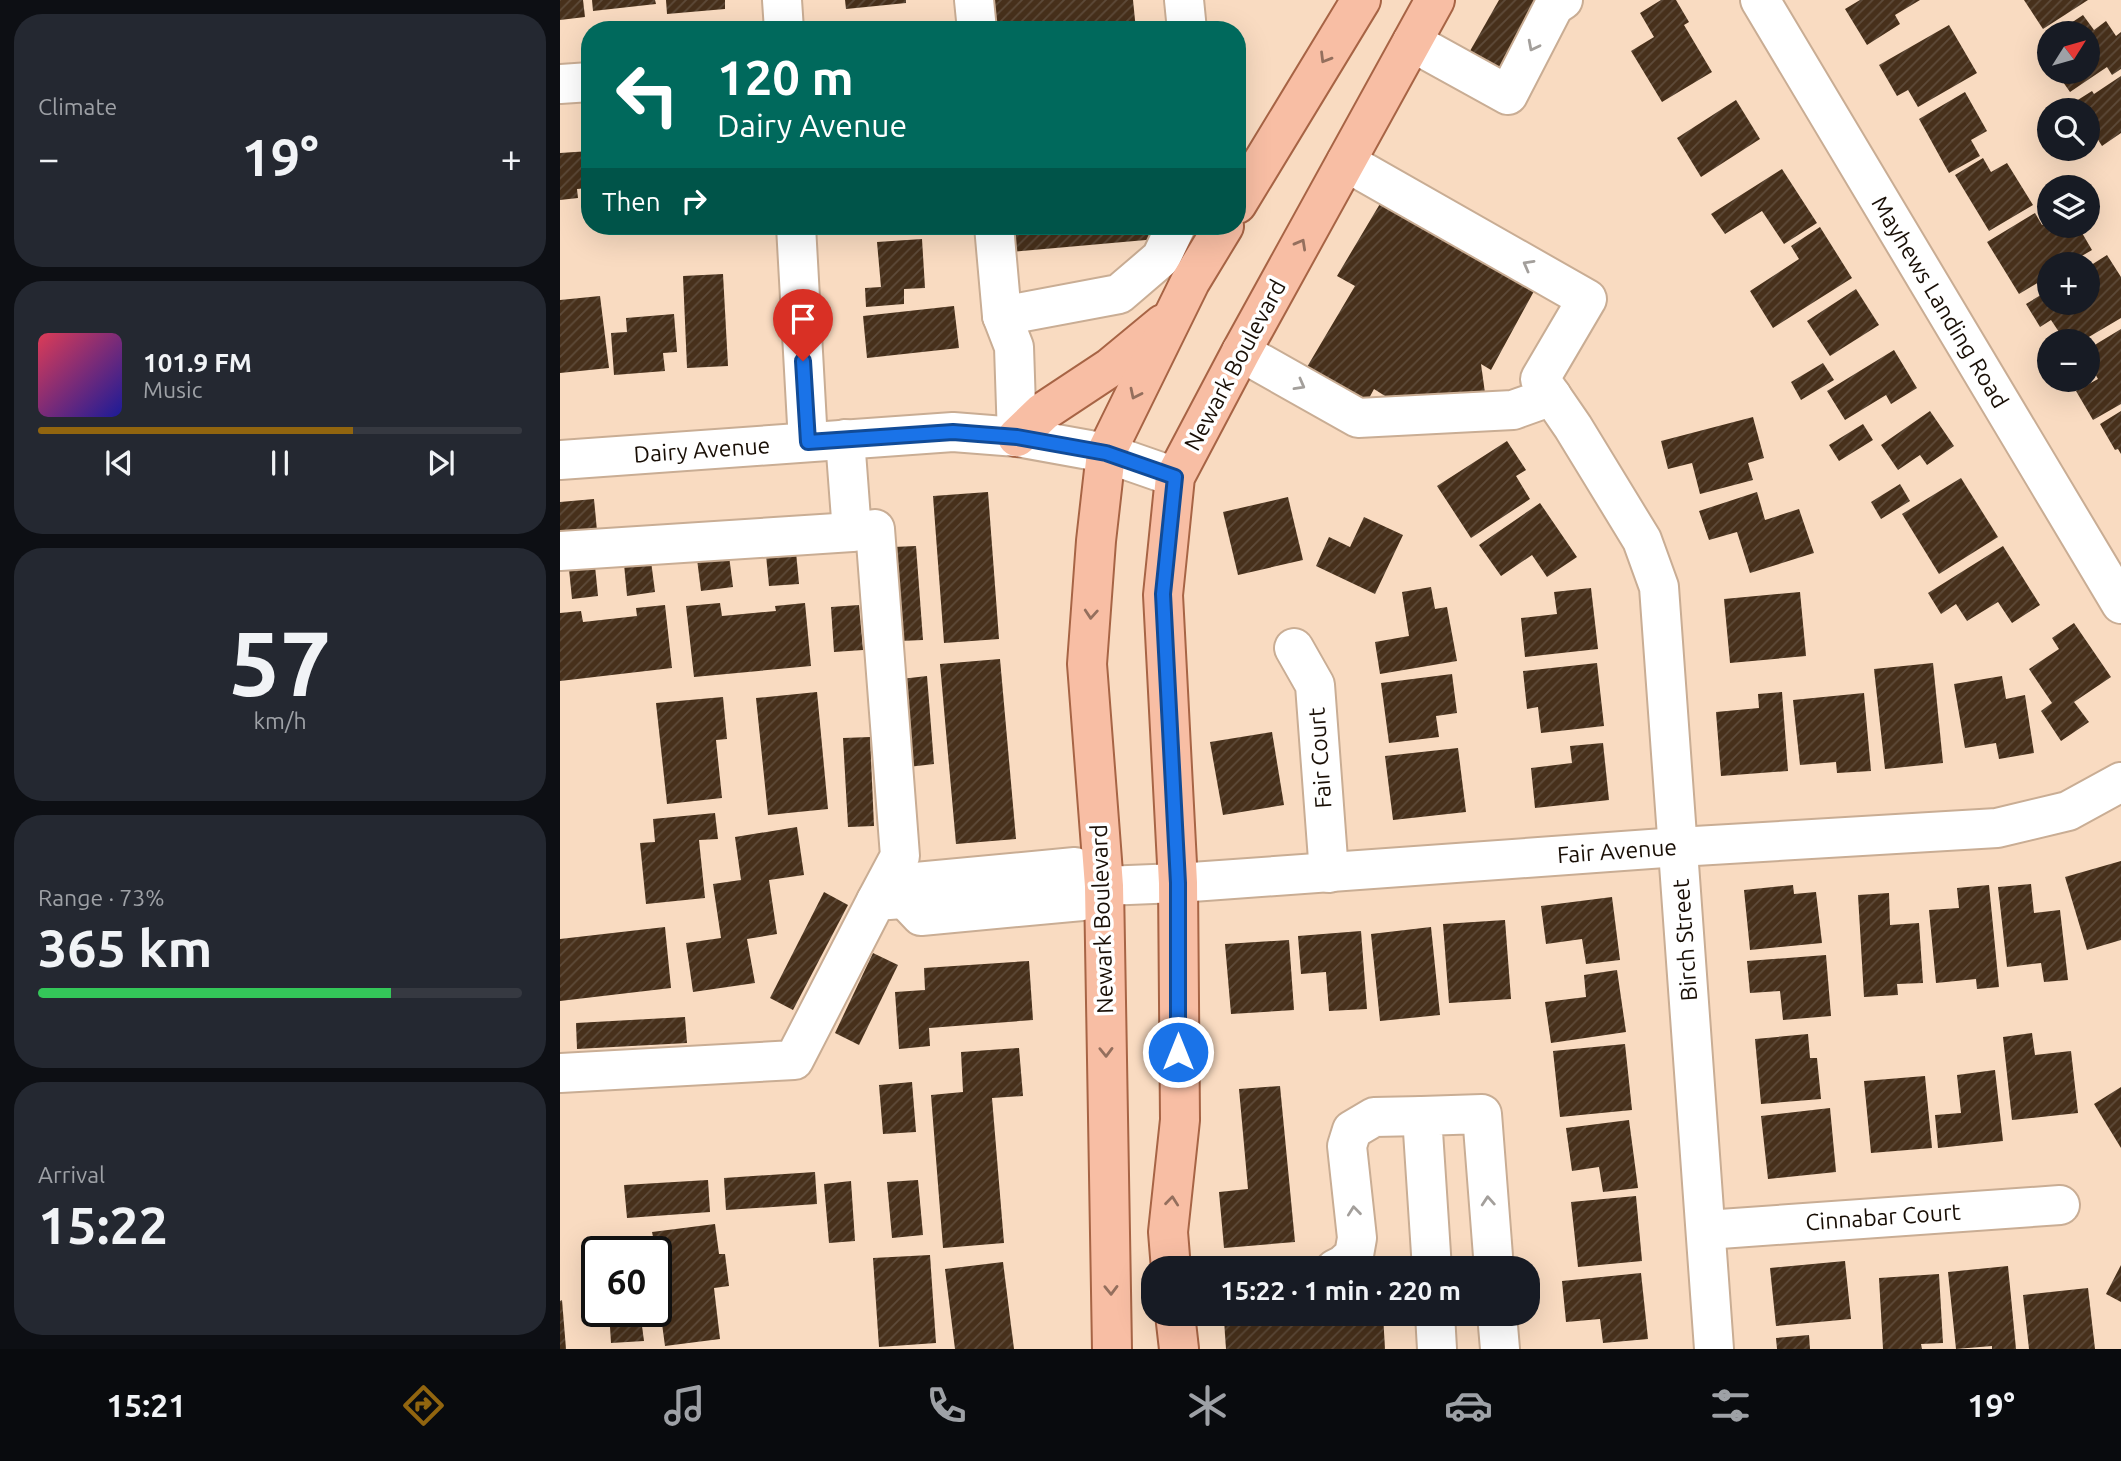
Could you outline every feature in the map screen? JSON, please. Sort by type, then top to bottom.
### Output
[{"type":"main road","points":[[1246,189],[1361,0]]},
{"type":"main road","name":"Newark Boulevard","points":[[1170,1256],[1168,1232],[1180,1120],[1178,883],[1163,594],[1175,477],[1435,0]]},
{"type":"main road","name":"Newark Boulevard","points":[[1112,1349],[1104,886],[1087,664],[1096,541],[1106,453],[1190,282],[1219,235]]},
{"type":"main road","points":[[1017,437],[1043,412],[1111,367],[1173,316]]},
{"type":"main road","points":[[1176,1326],[1179,1349]]},
{"type":"street","points":[[782,0],[783,21]]},
{"type":"street","points":[[974,0],[975,21]]},
{"type":"street","points":[[1184,0],[1187,21]]},
{"type":"street","points":[[1412,42],[1508,95],[1554,6],[1563,0]]},
{"type":"street","name":"Mayhews Landing Road","points":[[1760,0],[2121,604]]},
{"type":"street","points":[[560,84],[581,83]]},
{"type":"street","points":[[1241,352],[1358,418],[1513,410],[1552,396],[1540,379],[1587,299],[1346,162]]},
{"type":"street","points":[[797,235],[826,441],[852,532]]},
{"type":"street","points":[[995,235],[1002,316],[1014,347],[1017,437]]},
{"type":"street","points":[[1002,316],[1119,294],[1161,258],[1172,235]]},
{"type":"street","name":"Birch Street","points":[[1552,396],[1642,540],[1659,587],[1714,1349]]},
{"type":"street","name":"Dairy Avenue","points":[[560,460],[953,432],[1017,437],[1106,453],[1175,477]]},
{"type":"street","points":[[560,551],[875,529],[900,856],[890,900],[794,1060],[560,1073]]},
{"type":"street","name":"Fair Court","points":[[1294,648],[1315,685],[1329,873]]},
{"type":"street","name":"Fair Avenue","points":[[1104,886],[1997,828],[2068,811],[2121,782]]},
{"type":"street","points":[[890,900],[916,882],[1075,867],[1104,886]]},
{"type":"street","points":[[1353,1256],[1357,1238],[1347,1146],[1352,1130],[1374,1117],[1482,1114],[1492,1256]]},
{"type":"street","points":[[1422,1116],[1431,1256]]},
{"type":"street","name":"Cinnabar Court","points":[[1706,1230],[2060,1205]]},
{"type":"street","points":[[1436,1326],[1437,1349]]},
{"type":"street","points":[[1498,1326],[1500,1349]]},
{"type":"building","points":[[560,0],[583,0],[585,17],[560,20]]},
{"type":"building","points":[[592,0],[655,0],[656,4],[593,11]]},
{"type":"building","points":[[666,0],[725,0],[725,9],[667,14]]},
{"type":"building","points":[[845,0],[906,0],[906,3],[846,9]]},
{"type":"building","points":[[987,0],[1133,0],[1135,21],[989,21]]},
{"type":"building","points":[[1499,0],[1542,0],[1502,69],[1470,51]]},
{"type":"building","points":[[1661,0],[1676,0],[1689,22],[1684,25],[1712,72],[1662,102],[1631,51],[1654,37],[1640,13]]},
{"type":"building","points":[[1860,0],[1920,0],[1895,15],[1900,24],[1867,45],[1845,9]]},
{"type":"building","points":[[2024,0],[2088,0],[2055,21],[2038,21]]},
{"type":"building","points":[[2083,15],[2087,21],[2074,21]]},
{"type":"building","points":[[2106,21],[2116,36],[2121,32],[2121,69],[2112,75],[2107,67],[2100,72],[2100,26]]},
{"type":"building","points":[[1949,25],[1977,73],[1918,107],[1908,90],[1897,96],[1879,65]]},
{"type":"building","points":[[2121,76],[2121,133],[2102,146],[2100,98],[2081,98],[2092,91],[2094,94]]},
{"type":"building","points":[[2064,84],[2082,84],[2070,92]]},
{"type":"building","points":[[1965,92],[1987,131],[1971,140],[1980,156],[1949,173],[1919,119]]},
{"type":"building","points":[[1736,100],[1760,139],[1701,177],[1677,138]]},
{"type":"building","points":[[581,152],[581,189],[577,189],[578,198],[560,200],[560,153]]},
{"type":"building","points":[[1983,158],[1991,172],[2007,163],[2033,205],[1989,231],[1955,175]]},
{"type":"building","points":[[1782,169],[1817,223],[1784,244],[1762,211],[1725,234],[1711,214]]},
{"type":"building","points":[[1387,192],[1539,282],[1491,370],[1481,364],[1485,393],[1393,401],[1374,389],[1367,402],[1307,367],[1355,286],[1337,276]]},
{"type":"building","points":[[2035,213],[2037,238],[2085,238],[2092,250],[2037,252],[2037,283],[2019,294],[1987,242]]},
{"type":"building","points":[[1820,227],[1852,278],[1773,328],[1750,291],[1799,259],[1791,246]]},
{"type":"building","points":[[1010,235],[1157,235],[1157,239],[1011,252]]},
{"type":"building","points":[[922,239],[925,288],[904,289],[904,304],[866,307],[865,288],[881,287],[877,242]]},
{"type":"building","points":[[2107,255],[2121,277],[2121,318],[2100,330],[2057,329],[2051,320],[2040,327],[2026,304],[2037,297],[2037,315],[2100,315],[2100,259]]},
{"type":"building","points":[[723,274],[728,366],[687,368],[683,276]]},
{"type":"building","points":[[1856,289],[1879,325],[1830,356],[1807,321]]},
{"type":"building","points":[[600,296],[609,368],[560,373],[560,300]]},
{"type":"building","points":[[954,306],[959,348],[867,358],[863,316]]},
{"type":"building","points":[[674,314],[677,352],[663,353],[665,371],[614,375],[611,333],[627,332],[626,318]]},
{"type":"building","points":[[2121,329],[2121,404],[2093,420],[2077,392],[2100,392],[2100,342]]},
{"type":"building","points":[[1894,350],[1917,388],[1891,404],[1886,395],[1845,420],[1827,391]]},
{"type":"building","points":[[1823,363],[1834,380],[1801,400],[1791,382]]},
{"type":"building","points":[[1930,411],[1954,446],[1927,465],[1920,455],[1898,470],[1881,445]]},
{"type":"building","points":[[2121,411],[2121,454],[2118,449],[2115,450],[2100,424]]},
{"type":"building","points":[[1753,417],[1764,458],[1748,463],[1753,480],[1700,494],[1692,463],[1668,469],[1661,441]]},
{"type":"building","points":[[1863,424],[1873,440],[1839,461],[1829,445]]},
{"type":"building","points":[[1507,441],[1526,470],[1516,476],[1530,499],[1471,538],[1437,486]]},
{"type":"building","points":[[1961,478],[1998,537],[1939,574],[1902,514]]},
{"type":"building","points":[[1900,484],[1910,501],[1881,519],[1871,502]]},
{"type":"building","points":[[988,492],[999,639],[944,643],[933,496]]},
{"type":"building","points":[[1757,492],[1765,520],[1799,509],[1814,553],[1750,573],[1737,532],[1709,540],[1699,511]]},
{"type":"building","points":[[1288,497],[1303,560],[1238,575],[1223,512]]},
{"type":"building","points":[[594,499],[597,531],[560,534],[560,502]]},
{"type":"building","points":[[1540,503],[1577,557],[1547,577],[1532,555],[1501,576],[1479,545]]},
{"type":"building","points":[[1364,517],[1403,535],[1375,594],[1316,566],[1329,537],[1350,547]]},
{"type":"building","points":[[916,546],[923,640],[900,641],[893,547]]},
{"type":"building","points":[[2003,546],[2040,605],[2012,623],[1998,602],[1967,621],[1956,604],[1941,614],[1928,593]]},
{"type":"building","points":[[796,552],[799,584],[769,586],[766,555]]},
{"type":"building","points":[[729,556],[733,587],[701,591],[697,559]]},
{"type":"building","points":[[651,561],[655,592],[627,596],[624,564]]},
{"type":"building","points":[[595,566],[598,596],[572,599],[569,569]]},
{"type":"building","points":[[1431,587],[1435,609],[1447,607],[1457,661],[1380,674],[1375,642],[1409,636],[1402,592]]},
{"type":"building","points":[[1591,588],[1598,649],[1525,657],[1521,618],[1557,614],[1554,592]]},
{"type":"building","points":[[1800,592],[1806,656],[1730,663],[1724,599]]},
{"type":"building","points":[[720,603],[722,616],[776,611],[775,606],[805,603],[811,666],[694,677],[686,606]]},
{"type":"building","points":[[665,605],[672,668],[560,681],[560,613],[581,611],[583,622],[637,616],[636,608]]},
{"type":"building","points":[[859,605],[863,650],[834,652],[831,607]]},
{"type":"building","points":[[2074,623],[2111,677],[2074,702],[2089,722],[2061,741],[2041,711],[2052,703],[2029,669],[2059,649],[2052,638]]},
{"type":"building","points":[[1000,659],[1016,839],[956,844],[940,664]]},
{"type":"building","points":[[1597,663],[1604,726],[1541,733],[1538,707],[1527,709],[1523,671]]},
{"type":"building","points":[[1933,663],[1943,763],[1885,769],[1874,669]]},
{"type":"building","points":[[1452,674],[1457,713],[1436,716],[1439,737],[1389,743],[1381,683]]},
{"type":"building","points":[[927,676],[934,764],[908,767],[901,679]]},
{"type":"building","points":[[2002,676],[2006,699],[2025,695],[2034,753],[1999,759],[1996,743],[1965,748],[1954,684]]},
{"type":"building","points":[[817,692],[828,809],[768,815],[756,698]]},
{"type":"building","points":[[1782,692],[1788,771],[1721,776],[1716,712],[1759,708],[1758,694]]},
{"type":"building","points":[[1864,693],[1871,771],[1837,773],[1836,762],[1800,765],[1793,700]]},
{"type":"building","points":[[723,697],[727,739],[716,740],[722,798],[667,804],[656,703]]},
{"type":"building","points":[[1272,732],[1284,805],[1223,815],[1210,742]]},
{"type":"building","points":[[870,737],[874,826],[848,827],[843,738]]},
{"type":"building","points":[[1603,743],[1609,800],[1535,808],[1531,768],[1572,763],[1570,746]]},
{"type":"building","points":[[1458,748],[1466,812],[1393,820],[1385,756]]},
{"type":"building","points":[[715,813],[718,839],[699,840],[705,898],[646,904],[640,843],[655,842],[653,819]]},
{"type":"building","points":[[797,827],[804,875],[769,880],[777,934],[747,939],[755,983],[693,992],[686,943],[721,938],[713,884],[741,880],[735,837]]},
{"type":"building","points":[[2121,861],[2121,940],[2087,950],[2065,877]]},
{"type":"building","points":[[2031,884],[2034,913],[2060,910],[2068,980],[2044,982],[2041,963],[2007,967],[1998,887]]},
{"type":"building","points":[[1793,885],[1794,894],[1816,892],[1822,943],[1750,950],[1744,890]]},
{"type":"building","points":[[1989,885],[1999,987],[1977,989],[1976,979],[1936,983],[1929,910],[1959,908],[1957,888]]},
{"type":"building","points":[[824,892],[848,905],[793,1010],[770,998]]},
{"type":"building","points":[[1889,893],[1890,925],[1919,923],[1923,983],[1897,984],[1898,995],[1864,997],[1858,895]]},
{"type":"building","points":[[1612,897],[1620,960],[1586,964],[1582,939],[1546,944],[1541,906]]},
{"type":"building","points":[[1505,920],[1511,999],[1449,1003],[1443,924]]},
{"type":"building","points":[[665,927],[671,988],[560,1001],[560,939]]},
{"type":"building","points":[[1431,927],[1440,1015],[1380,1021],[1371,934]]},
{"type":"building","points":[[1361,931],[1367,1009],[1329,1011],[1326,972],[1301,974],[1298,936]]},
{"type":"building","points":[[1289,940],[1294,1010],[1231,1014],[1225,944]]},
{"type":"building","points":[[873,953],[898,965],[859,1045],[835,1033]]},
{"type":"building","points":[[1826,955],[1831,1016],[1783,1020],[1780,991],[1750,993],[1747,961]]},
{"type":"building","points":[[1029,961],[1033,1020],[929,1028],[930,1046],[899,1049],[895,992],[925,990],[924,968]]},
{"type":"building","points":[[1617,970],[1626,1032],[1551,1043],[1545,1002],[1586,997],[1584,975]]},
{"type":"building","points":[[685,1017],[687,1043],[577,1049],[576,1023]]},
{"type":"building","points":[[2032,1033],[2035,1055],[2071,1051],[2078,1113],[2012,1120],[2003,1037]]},
{"type":"building","points":[[1808,1034],[1810,1058],[1817,1058],[1821,1099],[1761,1104],[1755,1039]]},
{"type":"building","points":[[1625,1044],[1632,1110],[1560,1117],[1553,1051]]},
{"type":"building","points":[[1019,1048],[1023,1096],[992,1098],[1004,1243],[943,1248],[931,1095],[963,1092],[961,1052]]},
{"type":"building","points":[[1995,1070],[2003,1141],[1938,1148],[1935,1115],[1961,1113],[1957,1075]]},
{"type":"building","points":[[1925,1076],[1932,1148],[1871,1153],[1864,1081]]},
{"type":"building","points":[[912,1082],[916,1132],[883,1134],[879,1085]]},
{"type":"building","points":[[1280,1086],[1295,1242],[1224,1248],[1219,1192],[1248,1189],[1239,1089]]},
{"type":"building","points":[[2121,1087],[2121,1148],[2094,1104]]},
{"type":"building","points":[[1830,1108],[1836,1172],[1768,1179],[1761,1116]]},
{"type":"building","points":[[1629,1120],[1638,1188],[1603,1192],[1599,1167],[1572,1171],[1566,1128]]},
{"type":"building","points":[[815,1172],[817,1204],[726,1210],[724,1178]]},
{"type":"building","points":[[708,1180],[710,1212],[627,1218],[624,1185]]},
{"type":"building","points":[[918,1180],[923,1235],[892,1238],[887,1182]]},
{"type":"building","points":[[851,1181],[855,1241],[829,1243],[824,1184]]},
{"type":"building","points":[[1636,1196],[1642,1261],[1578,1267],[1571,1202]]},
{"type":"building","points":[[715,1224],[719,1254],[725,1254],[729,1286],[714,1288],[720,1339],[665,1346],[662,1327],[672,1327],[672,1236],[653,1236],[652,1232]]},
{"type":"building","points":[[930,1255],[936,1343],[879,1347],[873,1258]]},
{"type":"building","points":[[1845,1261],[1851,1319],[1776,1326],[1770,1268]]},
{"type":"building","points":[[1003,1262],[1014,1349],[955,1349],[945,1269]]},
{"type":"building","points":[[2121,1265],[2121,1302],[2106,1294]]},
{"type":"building","points":[[2008,1266],[2016,1349],[1992,1349],[1992,1346],[1956,1349],[1948,1272]]},
{"type":"building","points":[[1641,1273],[1648,1339],[1603,1343],[1600,1319],[1566,1322],[1562,1281]]},
{"type":"building","points":[[1939,1274],[1943,1343],[1921,1344],[1922,1349],[1883,1349],[1879,1278]]},
{"type":"building","points":[[2088,1288],[2095,1349],[2029,1349],[2023,1295]]},
{"type":"building","points":[[562,1300],[566,1349],[560,1349]]},
{"type":"building","points":[[1224,1326],[1384,1326],[1385,1349],[1226,1349]]},
{"type":"building","points":[[610,1327],[642,1327],[644,1341],[611,1343]]},
{"type":"building","points":[[1809,1335],[1810,1349],[1777,1349],[1776,1338]]},
{"type":"route","points":[[803,361],[808,442],[953,432],[1017,437],[1106,453],[1175,477],[1163,594],[1168,732],[1178,883],[1178,1052]]}]
